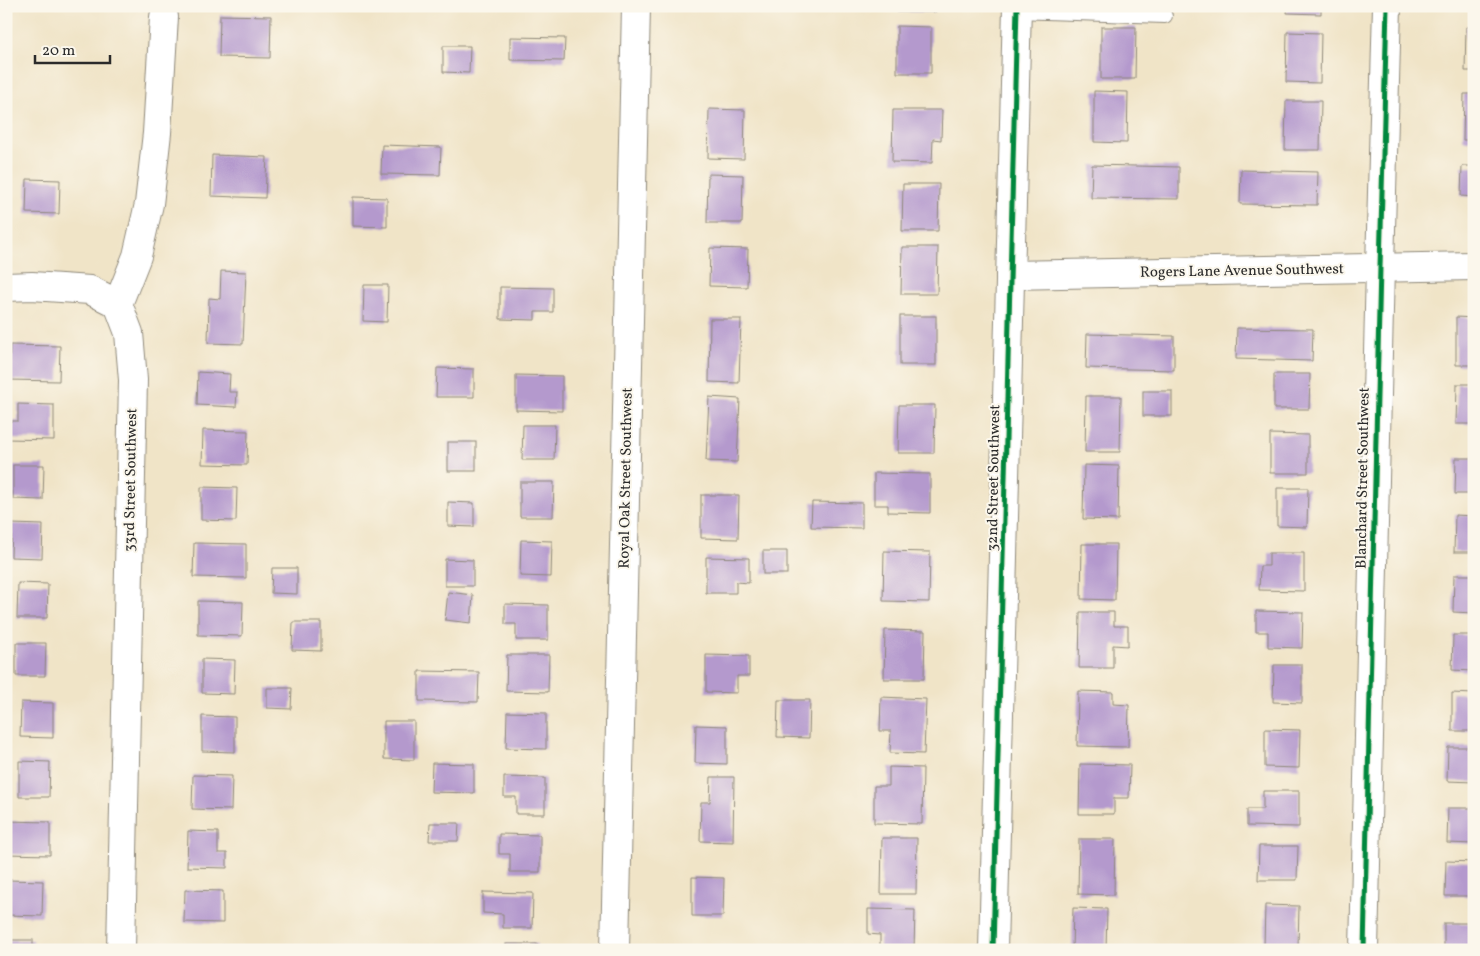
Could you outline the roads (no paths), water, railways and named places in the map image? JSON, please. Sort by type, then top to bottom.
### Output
[{"type":"street","name":"Royal Oak Street Southwest","points":[[615,950],[636,6]]},
{"type":"street","name":"Blanchard Street Southwest","points":[[1364,950],[1387,6]]},
{"type":"street","name":"32nd Street Southwest","points":[[993,950],[1017,9]]},
{"type":"street","points":[[6,286],[90,290],[118,304],[137,256],[149,204],[157,133],[164,17]]},
{"type":"street","name":"Rogers Lane Avenue Southwest","points":[[1010,275],[1474,266]]},
{"type":"street","name":"33rd Street Southwest","points":[[118,304],[129,333],[132,380],[121,950]]},
{"type":"lane","points":[[1017,9],[1165,16]]}]
